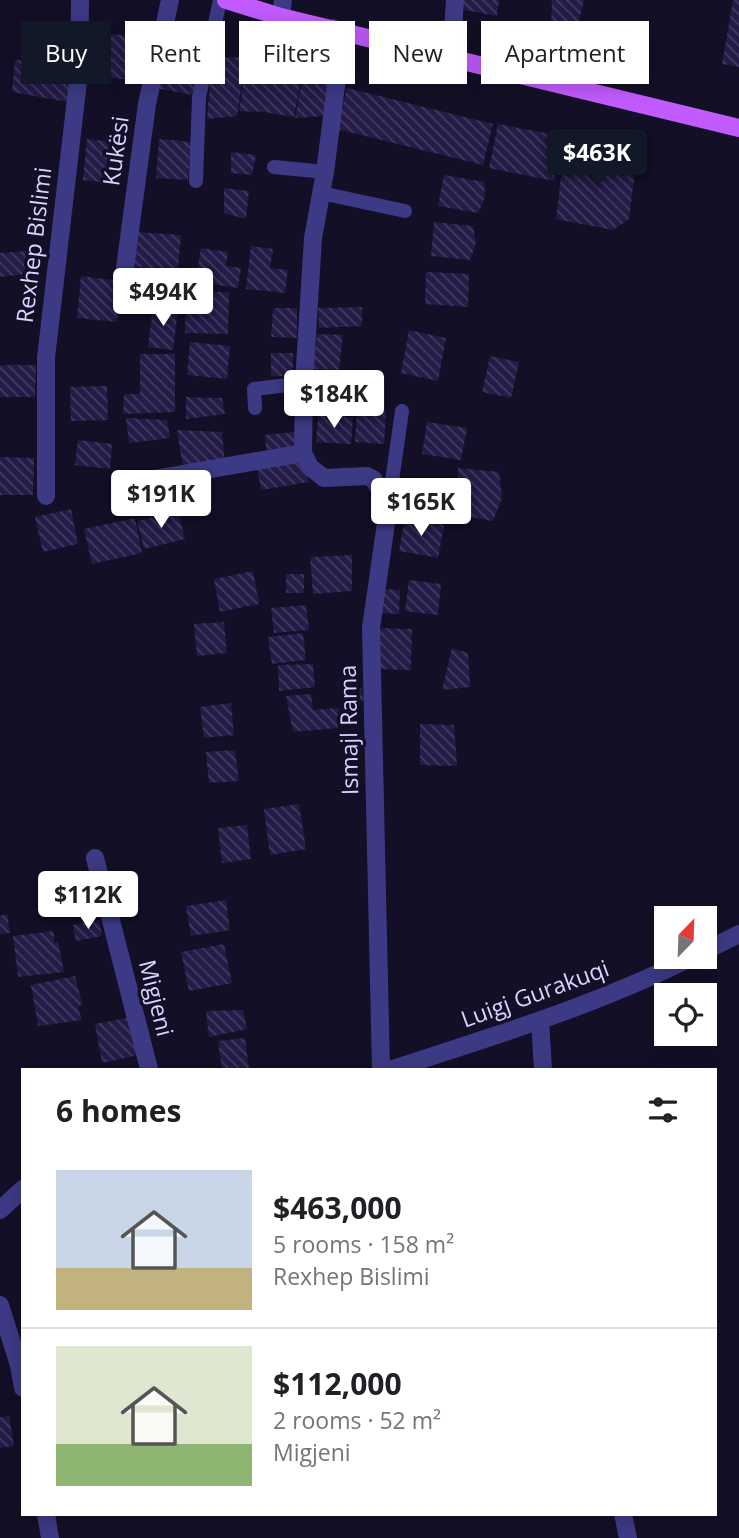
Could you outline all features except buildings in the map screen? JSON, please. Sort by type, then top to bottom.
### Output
[{"type":"main road","points":[[226,0],[282,9],[314,21]]},
{"type":"main road","points":[[467,62],[739,128]]},
{"type":"street","name":"Rexhep Bislimi","points":[[46,496],[46,358],[79,73],[80,0]]},
{"type":"street","name":"Kukësi","points":[[125,268],[147,104],[170,0]]},
{"type":"street","points":[[454,21],[455,0]]},
{"type":"street","points":[[336,84],[313,238],[304,383],[303,453],[310,467],[324,478],[373,479],[389,502]]},
{"type":"street","points":[[120,485],[303,453]]},
{"type":"street","name":"Ismajl Rama","points":[[381,1068],[371,628],[389,502]]},
{"type":"street","name":"Migjeni","points":[[95,858],[149,1068]]},
{"type":"street","points":[[718,944],[739,933]]},
{"type":"street","name":"Luigj Gurakuqi","points":[[396,1068],[540,1021],[666,970]]},
{"type":"street","points":[[540,1021],[543,1068]]},
{"type":"street","points":[[0,1210],[21,1191]]},
{"type":"street","points":[[0,1304],[21,1377]]},
{"type":"street","points":[[46,1516],[50,1538]]},
{"type":"street","points":[[623,1516],[628,1538]]},
{"type":"lane","points":[[196,181],[199,97],[220,0]]},
{"type":"lane","points":[[274,167],[325,172]]},
{"type":"lane","points":[[321,193],[405,211]]},
{"type":"lane","points":[[255,408],[254,389],[304,383]]},
{"type":"lane","points":[[389,502],[402,411]]}]
